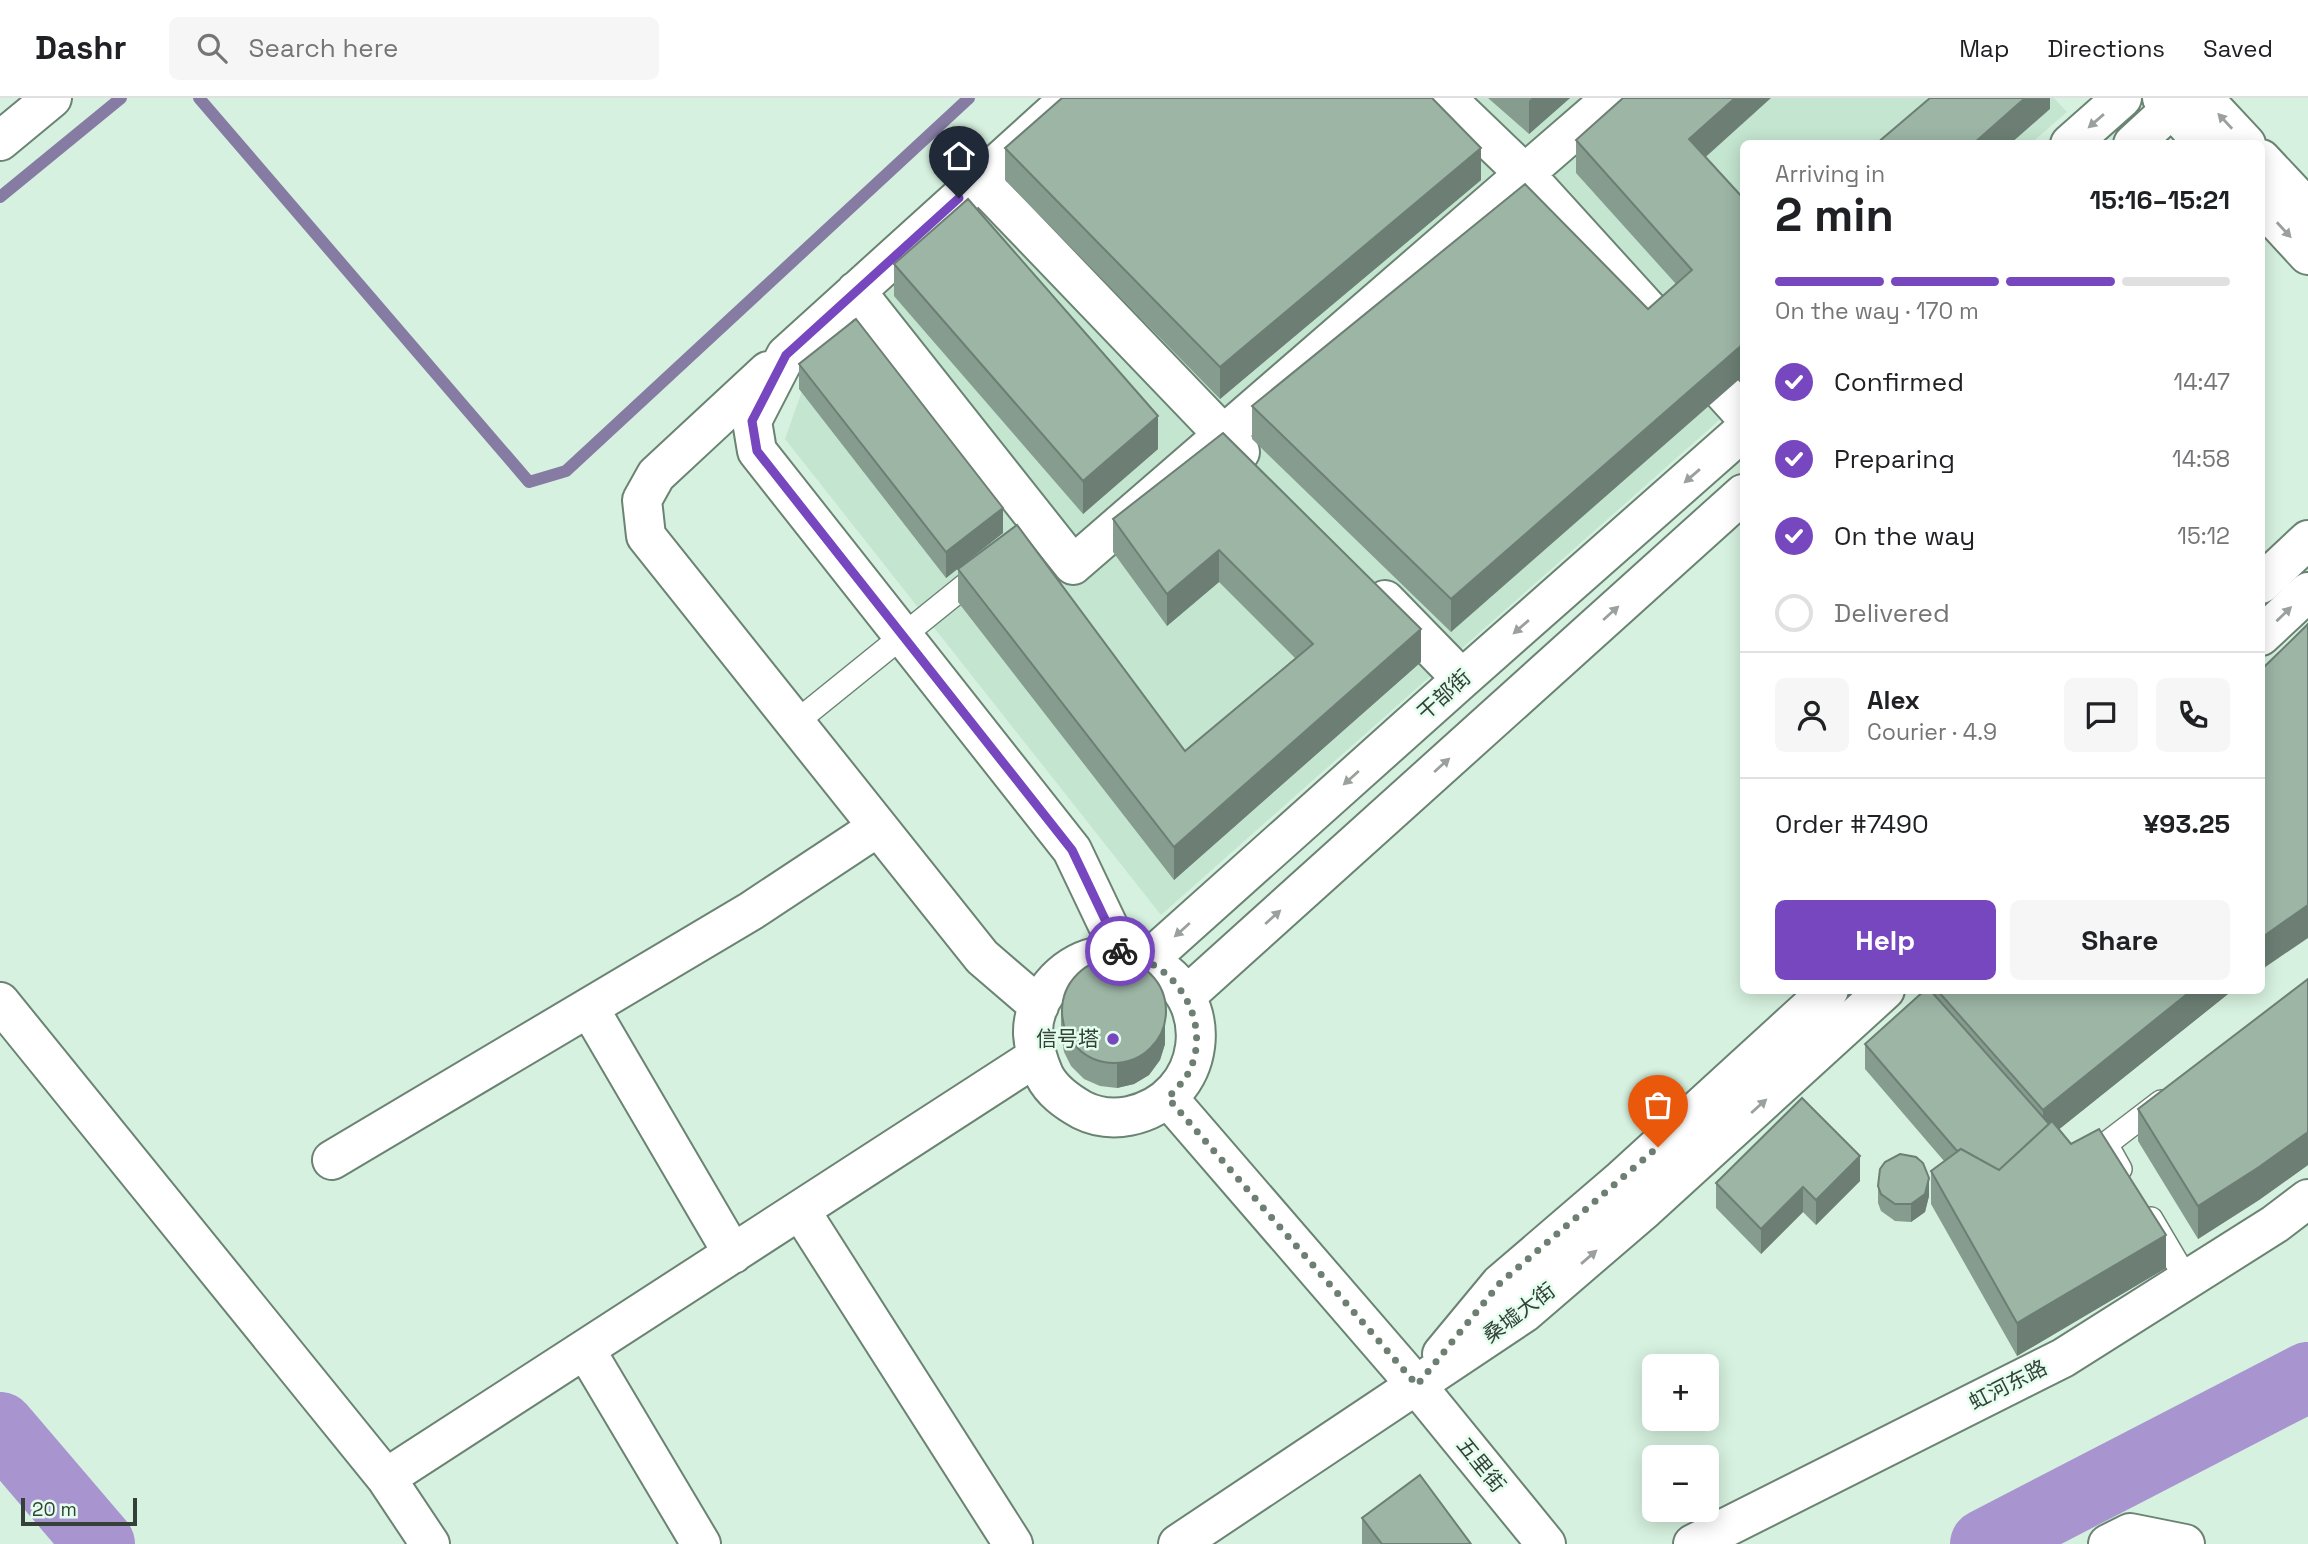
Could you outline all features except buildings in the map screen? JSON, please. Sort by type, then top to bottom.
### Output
[{"type":"street","points":[[0,141],[52,98]]},
{"type":"street","points":[[1038,1006],[982,957],[646,536],[642,500],[656,475],[1070,98]]},
{"type":"street","points":[[1446,98],[1525,174],[1740,411]]},
{"type":"street","points":[[856,291],[1030,533],[1073,565],[1612,98]]},
{"type":"street","points":[[2075,140],[2122,98]]},
{"type":"street","points":[[2137,140],[2180,101]]},
{"type":"street","points":[[2180,101],[2203,140]]},
{"type":"street","points":[[2180,101],[2240,140]]},
{"type":"street","points":[[2265,163],[2308,209]]},
{"type":"street","points":[[979,180],[1261,474]]},
{"type":"street","points":[[2265,208],[2308,255]]},
{"type":"street","points":[[786,355],[752,421],[757,451],[1072,850],[1135,958]]},
{"type":"street","name":"干部街","points":[[1135,958],[1462,679],[1740,434]]},
{"type":"street","points":[[1186,996],[1740,497]]},
{"type":"street","points":[[2265,580],[2308,540]]},
{"type":"street","points":[[1357,572],[1462,679]]},
{"type":"street","points":[[2265,632],[2308,592]]},
{"type":"street","points":[[332,1160],[751,911],[878,827]]},
{"type":"street","points":[[1096,956],[1135,958],[1169,975],[1186,996],[1196,1022],[1196,1050],[1186,1076],[1168,1098],[1144,1112],[1117,1118],[1090,1114],[1065,1100],[1047,1081],[1036,1058],[1033,1032],[1038,1006],[1052,983],[1072,966],[1096,956]]},
{"type":"street","name":"桑墟大街","points":[[1417,1385],[1500,1283],[1620,1181],[1825,994]]},
{"type":"street","name":"桑墟大街","points":[[1417,1385],[1524,1312],[1645,1209],[1881,994]]},
{"type":"street","points":[[0,1002],[386,1478],[429,1544]]},
{"type":"street","points":[[589,1008],[733,1254]]},
{"type":"street","points":[[386,1478],[1036,1058]]},
{"type":"street","name":"五里街","points":[[1168,1098],[1417,1385],[1546,1544]]},
{"type":"street","name":"虹河东路","points":[[1693,1544],[2063,1358],[2275,1224],[2308,1199]]},
{"type":"street","points":[[800,1210],[1013,1544]]},
{"type":"street","points":[[585,1349],[701,1544]]},
{"type":"street","points":[[1178,1544],[1417,1385]]},
{"type":"street","points":[[2108,1544],[2130,1533],[2185,1544]]},
{"type":"lane","points":[[795,723],[998,558]]},
{"type":"lane","points":[[2180,1087],[2106,1144],[2187,1280]]},
{"type":"shaded area","points":[[1101,98],[2054,98],[2067,112],[2034,140],[1740,140],[1740,402],[1161,915],[785,439],[813,360]]},
{"type":"waterway","points":[[0,197],[121,98]]},
{"type":"waterway","points":[[199,98],[529,482],[566,471],[969,98]]},
{"type":"waterway","points":[[1985,1544],[2308,1377]]},
{"type":"waterway","points":[[0,1427],[100,1544]]},
{"type":"way so far","points":[[1120,951],[1122,955],[1147,961],[1169,975],[1186,996],[1196,1022],[1196,1050],[1186,1076],[1168,1098],[1417,1385],[1500,1283],[1658,1147]]},
{"type":"place","name":"信号塔","points":[[1113,1039]]},
{"type":"route","points":[[959,198],[786,355],[752,421],[757,451],[1072,850],[1120,951]]}]
